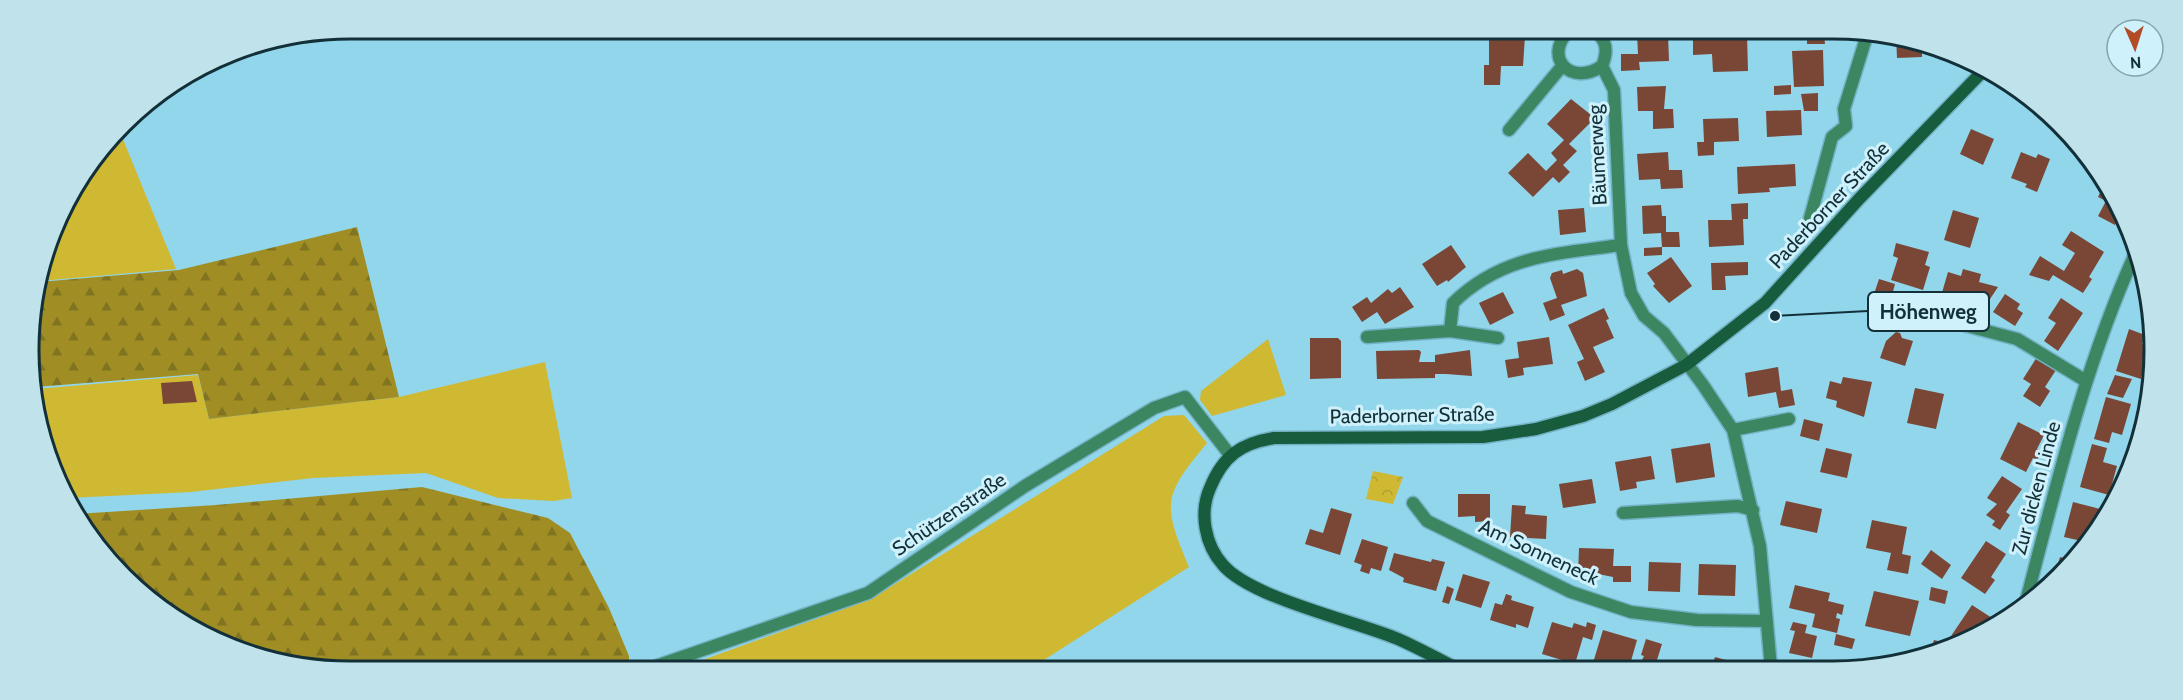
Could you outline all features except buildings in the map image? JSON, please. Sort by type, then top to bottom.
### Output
[{"type":"main road","name":"Paderborner Straße","points":[[1230,455],[1250,442],[1274,438],[1483,437],[1536,429],[1583,416],[1686,365],[1765,303],[1859,199],[1979,75]]},
{"type":"main road","points":[[1230,455],[1209,490],[1204,525],[1211,546],[1223,566],[1257,589],[1398,639],[1442,661]]},
{"type":"street","points":[[1562,39],[1559,54],[1563,65],[1579,75],[1592,73],[1602,66],[1606,52],[1602,39]]},
{"type":"street","points":[[1810,218],[1832,137],[1846,126],[1844,109],[1865,41]]},
{"type":"street","points":[[1509,130],[1563,65]]},
{"type":"street","name":"Bäumerweg","points":[[1602,66],[1614,90],[1621,245],[1631,293],[1644,316],[1664,333],[1703,385],[1732,430],[1760,546],[1770,661]]},
{"type":"street","points":[[1450,332],[1453,303],[1467,289],[1507,266],[1534,258],[1621,245]]},
{"type":"street","name":"Zur dicken Linde","points":[[2028,592],[2069,434],[2111,306],[2131,263]]},
{"type":"street","points":[[1906,310],[2017,339],[2086,381]]},
{"type":"street","points":[[1367,337],[1450,332],[1498,338]]},
{"type":"street","name":"Schützenstraße","points":[[671,661],[868,593],[1025,486],[1154,408],[1185,397],[1230,455]]},
{"type":"street","points":[[1732,430],[1789,419]]},
{"type":"street","name":"Am Sonneneck","points":[[1413,503],[1427,521],[1571,592],[1631,612],[1697,620],[1767,621]]},
{"type":"street","points":[[1623,513],[1738,506],[1753,510]]},
{"type":"green space","points":[[122,138],[176,269],[47,280],[71,212],[91,177]]},
{"type":"green space","points":[[357,227],[399,397],[209,419],[198,374],[42,387],[40,330],[47,281],[179,270]]},
{"type":"green space","points":[[1268,339],[1286,395],[1212,416],[1200,400],[1201,391]]},
{"type":"green space","points":[[545,362],[572,498],[554,501],[498,498],[426,473],[313,478],[191,492],[76,498],[56,450],[45,411],[42,389],[198,375],[209,419],[399,397]]},
{"type":"green space","points":[[1184,415],[1207,443],[1182,476],[1171,501],[1174,528],[1189,567],[1042,661],[700,661],[871,599],[1164,416]]},
{"type":"green space","points":[[1373,471],[1403,477],[1393,504],[1366,499]]},
{"type":"green space","points":[[422,487],[548,518],[570,533],[609,608],[629,661],[350,661],[309,658],[270,650],[212,629],[177,609],[130,570],[103,539],[85,513],[216,505]]},
{"type":"place","name":"Höhenweg","points":[[1775,316]]}]
